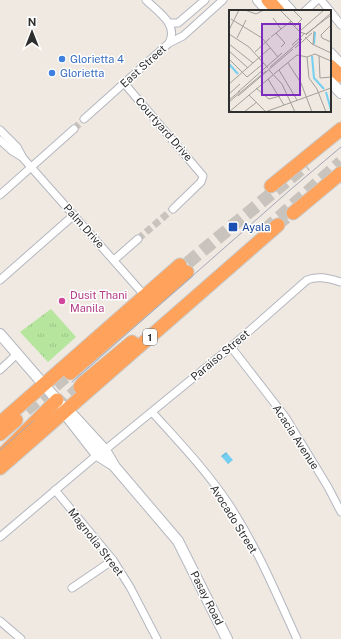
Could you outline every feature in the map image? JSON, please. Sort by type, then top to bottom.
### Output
[{"type":"highway","points":[[271,186],[341,130]]},
{"type":"highway","points":[[293,212],[341,173]]},
{"type":"highway","name":"1","points":[[0,468],[278,225]]},
{"type":"highway","points":[[80,387],[202,283],[233,264]]},
{"type":"highway","points":[[0,423],[145,296],[183,269],[70,373]]},
{"type":"highway","points":[[0,457],[57,400]]},
{"type":"highway","points":[[0,434],[26,410]]},
{"type":"street","points":[[146,0],[169,23],[172,33],[169,43]]},
{"type":"street","points":[[169,23],[178,23],[205,0]]},
{"type":"street","name":"East Street","points":[[84,120],[169,43],[183,36],[223,0]]},
{"type":"street","points":[[258,0],[288,10]]},
{"type":"street","points":[[306,10],[317,0]]},
{"type":"street","points":[[320,0],[329,10]]},
{"type":"street","points":[[331,12],[341,25]]},
{"type":"street","points":[[331,55],[339,67]]},
{"type":"street","points":[[331,82],[341,94]]},
{"type":"street","name":"Courtyard Drive","points":[[124,83],[204,176],[201,182],[172,209]]},
{"type":"street","points":[[0,195],[74,129]]},
{"type":"street","name":"Palm Drive","points":[[0,130],[17,147],[23,158],[145,296]]},
{"type":"street","name":"Palm Drive","points":[[0,140],[12,152],[23,158]]},
{"type":"street","points":[[0,280],[74,215]]},
{"type":"street","points":[[114,260],[138,239]]},
{"type":"street","name":"Paraiso Street","points":[[0,537],[55,490],[230,347],[307,280],[322,277],[341,282]]},
{"type":"street","name":"Pasay Road","points":[[0,334],[43,385],[66,410],[73,415],[101,453],[115,467],[174,537],[186,557],[228,639]]},
{"type":"street","name":"Acacia Avenue","points":[[230,347],[286,418],[328,487],[341,512]]},
{"type":"street","points":[[0,370],[17,354]]},
{"type":"street","name":"Avocado Street","points":[[152,412],[206,474],[228,503],[249,540],[297,639]]},
{"type":"street","name":"Magnolia Street","points":[[55,490],[113,560],[130,587],[157,639]]},
{"type":"street","points":[[72,588],[113,560]]},
{"type":"street","points":[[0,621],[21,639]]},
{"type":"green space","points":[[51,309],[76,337],[48,362],[20,332]]},
{"type":"water","points":[[226,452],[233,460],[228,464],[221,456]]},
{"type":"tunnel","points":[[74,129],[84,119]]},
{"type":"tunnel","points":[[265,230],[341,162]]},
{"type":"tunnel","points":[[173,275],[306,165]]},
{"type":"tunnel","points":[[138,239],[173,209]]},
{"type":"tunnel","points":[[278,225],[293,213]]},
{"type":"tunnel","points":[[26,410],[70,373]]},
{"type":"tunnel","points":[[44,422],[80,387]]},
{"type":"tram line","points":[[72,382],[341,147]]},
{"type":"tram line","points":[[0,450],[33,421]]},
{"type":"place","name":"Glorietta 4","points":[[62,59]]},
{"type":"place","name":"Glorietta","points":[[52,73]]},
{"type":"place","name":"Ayala","points":[[233,227]]},
{"type":"place","name":"Dusit Thani Manila","points":[[62,301]]}]
